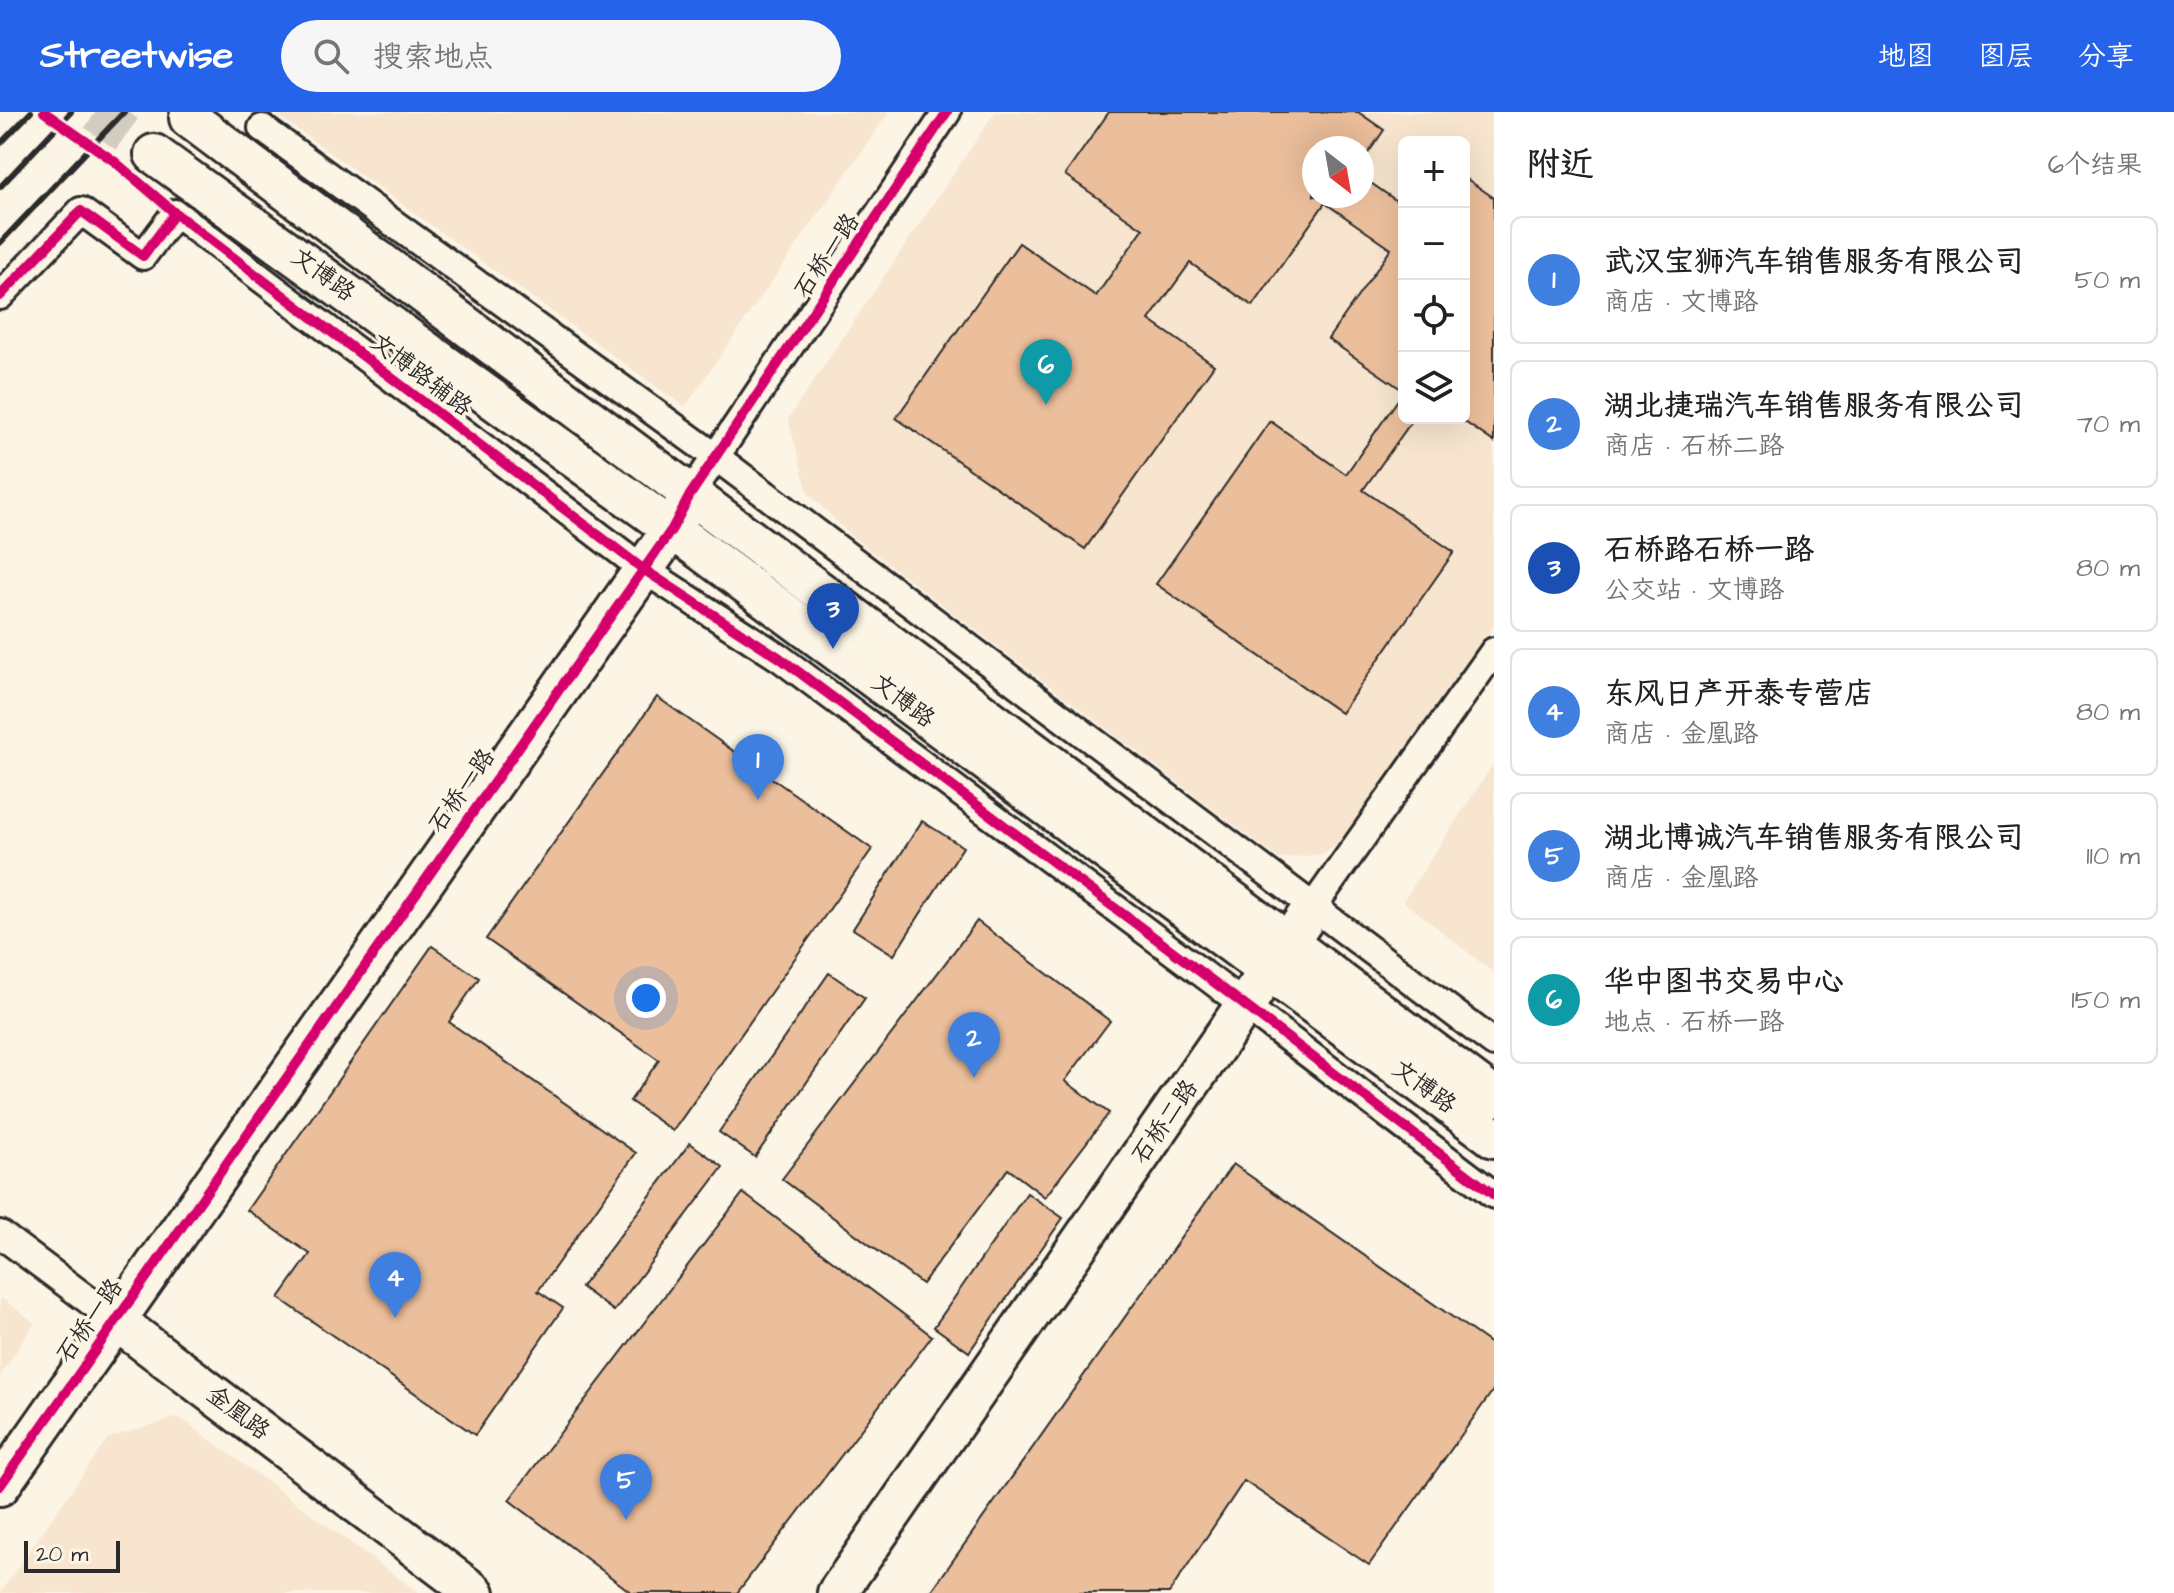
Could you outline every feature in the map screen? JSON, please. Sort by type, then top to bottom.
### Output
[{"type":"main road","name":"文博路","points":[[189,118],[690,495],[1278,957],[1494,1138]]},
{"type":"main road","name":"文博路","points":[[154,154],[672,529],[1278,957],[1494,1097]]},
{"type":"main road","name":"石桥一路","points":[[0,1486],[672,529],[690,495]]},
{"type":"main road","name":"石桥二路","points":[[837,1593],[1313,907]]},
{"type":"main road","name":"金凰路","points":[[115,1320],[475,1593]]},
{"type":"street","name":"石桥一路","points":[[690,495],[947,112]]},
{"type":"street","points":[[262,128],[716,457],[1494,1043]]},
{"type":"street","name":"文博路辅路","points":[[0,296],[81,211],[143,256],[175,213],[643,569],[780,658],[1494,1195]]},
{"type":"street","name":"石桥二路","points":[[1313,907],[1494,651]]},
{"type":"street","name":"金凰路","points":[[0,1234],[115,1320]]},
{"type":"shaded area","points":[[273,112],[889,112],[685,407]]},
{"type":"shaded area","points":[[995,112],[1494,112],[1494,626],[1350,835],[1324,854],[1279,859],[850,535],[808,493],[788,419]]},
{"type":"shaded area","points":[[1494,763],[1494,973],[1403,901]]},
{"type":"shaded area","points":[[0,1297],[35,1323],[0,1376]]},
{"type":"shaded area","points":[[179,1417],[419,1593],[0,1593],[108,1438]]},
{"type":"building","points":[[1109,112],[1358,112],[1384,130],[1374,145],[1374,136],[1302,136],[1302,208],[1322,208],[1253,306],[1190,263],[1149,320],[1214,365],[1085,549],[896,418],[1019,243],[1096,296],[1143,229],[1065,175]]},
{"type":"building","points":[[1470,181],[1494,198],[1494,442],[1468,424]]},
{"type":"building","points":[[1374,185],[1398,202],[1398,387],[1328,339],[1391,249],[1332,208],[1374,208]]},
{"type":"building","points":[[1398,400],[1398,424],[1410,424],[1363,490],[1454,552],[1341,713],[1156,584],[1270,421],[1346,474]]},
{"type":"building","points":[[657,697],[872,849],[673,1131],[630,1101],[659,1060],[486,939]]},
{"type":"building","points":[[922,821],[963,847],[894,955],[853,929]]},
{"type":"building","points":[[977,921],[1110,1021],[1065,1081],[1109,1113],[1045,1197],[1008,1169],[922,1284],[782,1179]]},
{"type":"building","points":[[432,946],[479,978],[449,1022],[636,1153],[538,1291],[563,1308],[475,1435],[279,1298],[310,1254],[247,1210]]},
{"type":"building","points":[[829,973],[865,998],[755,1157],[719,1132]]},
{"type":"building","points":[[690,1143],[723,1167],[614,1311],[581,1287]]},
{"type":"building","points":[[1233,1164],[1494,1346],[1494,1389],[1369,1565],[1244,1481],[1169,1593],[930,1593]]},
{"type":"building","points":[[743,1193],[932,1336],[737,1593],[632,1593],[509,1500]]},
{"type":"building","points":[[1027,1193],[1063,1218],[969,1352],[934,1327]]},
{"type":"tunnel","points":[[96,112],[154,154]]},
{"type":"railway","points":[[0,144],[31,112]]},
{"type":"railway","points":[[0,187],[71,112]]},
{"type":"railway","points":[[0,243],[124,112]]},
{"type":"cycle path","points":[[44,112],[114,161],[175,213],[643,569],[780,658],[1494,1195]]},
{"type":"cycle path","points":[[0,1486],[672,529],[690,495],[947,112]]},
{"type":"cycle path","points":[[0,296],[81,211],[143,256],[175,213]]},
{"type":"place","name":"华中图书交易中心","points":[[1046,405]]},
{"type":"place","name":"石桥路石桥一路","points":[[833,649]]},
{"type":"place","name":"武汉宝狮汽车销售服务有限公司","points":[[758,800]]},
{"type":"place","name":"湖北捷瑞汽车销售服务有限公司","points":[[974,1078]]},
{"type":"place","name":"东风日产开泰专营店","points":[[395,1318]]},
{"type":"place","name":"湖北博诚汽车销售服务有限公司","points":[[626,1520]]}]
